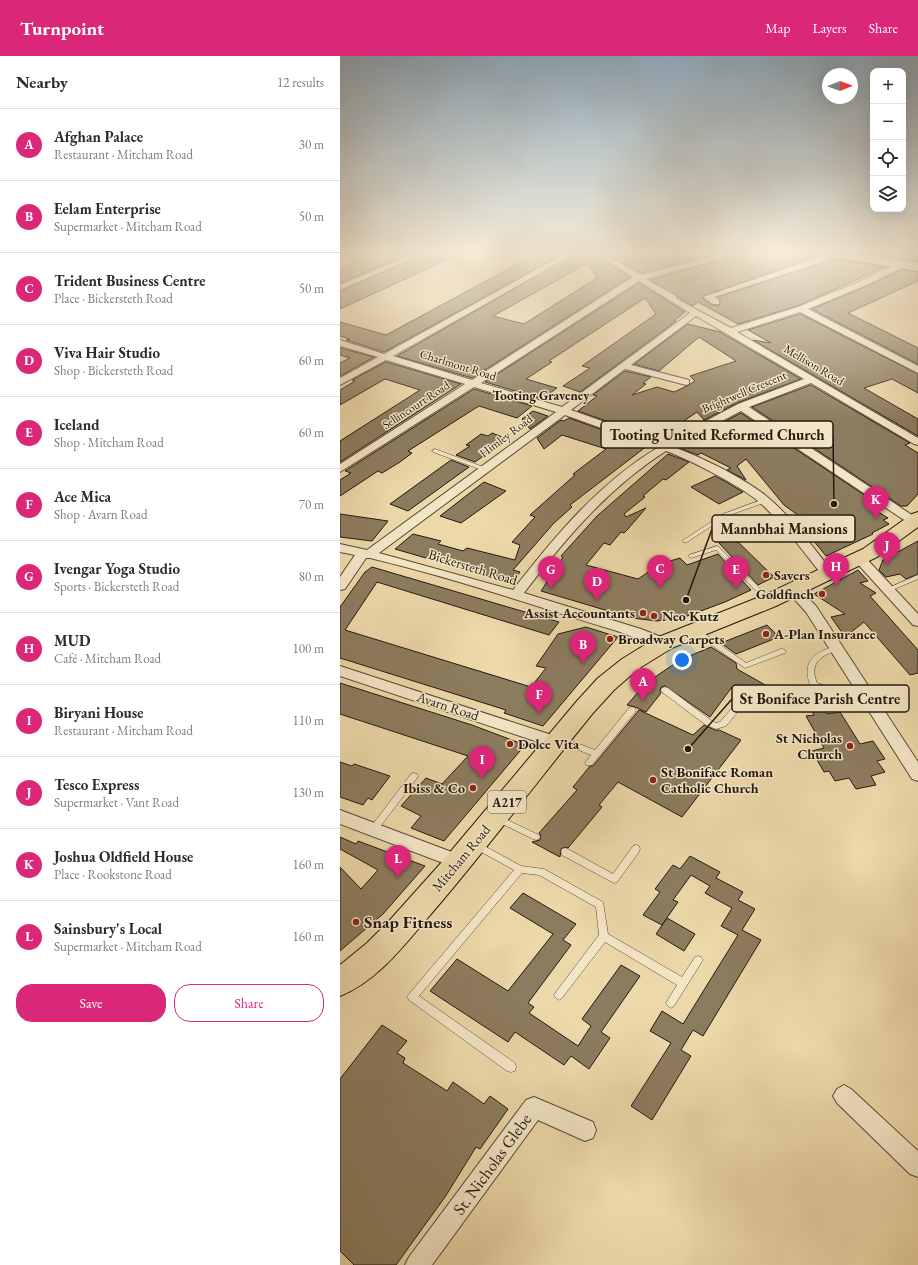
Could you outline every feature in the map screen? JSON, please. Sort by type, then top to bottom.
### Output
[{"type":"main road","name":"Mitcham Road","points":[[340,982],[363,967],[392,937],[466,853],[557,740],[606,684],[630,664],[664,643],[792,590],[859,558],[882,545],[916,520]]},
{"type":"street","points":[[340,382],[473,307]]},
{"type":"street","name":"Sellincourt Road","points":[[340,469],[592,307]]},
{"type":"street","name":"Mellison Road","points":[[688,307],[918,442]]},
{"type":"street","points":[[730,331],[805,307]]},
{"type":"street","points":[[801,309],[918,370]]},
{"type":"street","name":"Himley Road","points":[[366,554],[694,314],[698,313]]},
{"type":"street","name":"Charlmont Road","points":[[340,343],[563,411],[665,446],[744,486],[764,501],[787,523],[827,573]]},
{"type":"street","points":[[624,366],[686,382]]},
{"type":"street","name":"Brightwell Crescent","points":[[515,596],[561,537],[591,505],[621,479],[665,446],[709,421],[741,406],[812,379]]},
{"type":"street","points":[[741,406],[916,520]]},
{"type":"street","name":"Bickersteth Road","points":[[340,548],[515,596],[636,632],[664,643]]},
{"type":"street","points":[[340,586],[366,554]]},
{"type":"street","points":[[859,558],[918,622]]},
{"type":"street","points":[[792,590],[811,609],[918,775]]},
{"type":"street","name":"Avarn Road","points":[[340,672],[557,740]]},
{"type":"street","points":[[340,817],[373,830],[466,853]]},
{"type":"street","points":[[844,1096],[918,1166]]},
{"type":"street","name":"St. Nicholas Glebe","points":[[417,1265],[534,1108],[584,1130]]},
{"type":"lane","points":[[435,451],[484,469]]},
{"type":"lane","points":[[686,541],[725,515],[764,501]]},
{"type":"lane","points":[[691,556],[717,548],[769,600]]},
{"type":"lane","points":[[888,590],[918,577]]},
{"type":"lane","points":[[695,630],[745,666],[783,651]]},
{"type":"lane","points":[[814,685],[810,672],[813,661],[818,656],[836,648]]},
{"type":"lane","points":[[630,664],[651,680]]},
{"type":"lane","points":[[665,690],[709,723],[716,726],[723,724],[742,702]]},
{"type":"lane","points":[[589,763],[632,710]]},
{"type":"lane","points":[[557,740],[596,754]]},
{"type":"lane","points":[[373,830],[414,776]]},
{"type":"lane","points":[[495,817],[536,837]]},
{"type":"lane","points":[[565,852],[614,879],[636,849]]},
{"type":"lane","points":[[466,853],[520,870],[542,872],[600,904],[604,936],[559,996]]},
{"type":"lane","points":[[510,1067],[412,996],[520,870]]},
{"type":"lane","points":[[604,936],[684,983]]},
{"type":"lane","points":[[671,1003],[698,960]]},
{"type":"building","points":[[437,307],[465,307],[384,352],[346,340],[350,339],[340,336],[340,322],[386,335]]},
{"type":"building","points":[[482,307],[508,307],[493,316],[524,324],[550,307],[582,307],[472,378],[397,356]]},
{"type":"building","points":[[601,307],[631,307],[549,361],[552,362],[526,379],[557,388],[542,399],[485,382]]},
{"type":"building","points":[[651,307],[678,307],[685,312],[674,321],[676,321],[580,392],[563,386],[590,368],[582,366],[656,314]]},
{"type":"building","points":[[708,307],[792,307],[738,324]]},
{"type":"building","points":[[816,307],[860,307],[848,313],[918,348],[918,364],[812,309]]},
{"type":"building","points":[[800,314],[918,374],[918,393],[892,379],[864,388],[918,419],[918,436],[753,340],[771,343],[748,330]]},
{"type":"building","points":[[688,324],[720,332],[801,379],[737,403],[704,420],[697,412],[657,439],[578,411],[597,396],[593,395],[625,371],[651,377],[643,383],[646,384],[632,395],[657,387],[674,392],[695,381],[690,376],[736,361],[699,337],[659,371],[634,364]]},
{"type":"building","points":[[340,348],[374,357],[340,376],[340,363],[350,358],[340,355]]},
{"type":"building","points":[[386,362],[461,384],[340,462],[340,441],[420,390],[385,379],[340,405],[340,390],[355,381],[352,380]]},
{"type":"building","points":[[811,385],[910,443],[905,445],[918,453],[918,494],[907,506],[901,506],[752,407]]},
{"type":"building","points":[[474,389],[532,406],[517,418],[479,406],[408,451],[412,453],[400,462],[382,473],[378,471],[340,496],[340,480],[351,473],[345,471]]},
{"type":"building","points":[[533,411],[548,416],[530,429],[522,419]]},
{"type":"building","points":[[741,413],[878,504],[864,503],[888,518],[883,520],[889,524],[872,533],[873,534],[826,556],[796,519],[802,518],[784,505],[746,459],[737,466],[746,480],[727,470],[731,468],[701,453],[698,455],[677,447]]},
{"type":"building","points":[[569,418],[647,446],[570,505],[572,507],[554,523],[513,570],[520,572],[512,583],[395,549],[413,534],[441,541],[438,544],[463,551],[467,548],[515,560],[520,545],[512,542],[535,517],[530,515],[575,475],[573,474],[606,449],[562,435],[544,449],[537,438],[561,420],[564,421]]},
{"type":"building","points":[[492,433],[507,439],[475,462],[456,455],[470,446],[466,445],[481,434],[488,436]]},
{"type":"building","points":[[668,454],[689,462],[666,480],[663,479],[643,496],[645,497],[624,514],[626,517],[646,508],[628,529],[624,533],[621,532],[610,545],[604,543],[586,565],[638,579],[660,564],[680,558],[687,565],[718,554],[751,590],[725,602],[671,622],[669,619],[657,621],[632,618],[541,591],[563,557],[561,556],[597,516]]},
{"type":"building","points":[[451,460],[469,467],[408,511],[390,504]]},
{"type":"building","points":[[715,476],[743,492],[719,504],[691,487]]},
{"type":"building","points":[[484,482],[506,491],[461,523],[440,516]]},
{"type":"building","points":[[340,514],[388,521],[372,541],[340,537]]},
{"type":"building","points":[[734,538],[774,577],[758,585],[719,543]]},
{"type":"building","points":[[918,541],[918,574],[906,579],[900,574],[886,577],[879,570],[883,560]]},
{"type":"building","points":[[372,567],[559,622],[549,635],[377,582],[345,630],[531,687],[546,668],[536,666],[558,634],[586,627],[618,637],[543,726],[504,713],[506,710],[340,658],[340,607],[365,572]]},
{"type":"building","points":[[858,570],[868,581],[860,583],[876,593],[870,596],[918,650],[918,673],[910,675],[864,622],[845,637],[831,617],[845,614],[814,594]]},
{"type":"building","points":[[767,625],[779,637],[736,654],[721,643]]},
{"type":"building","points":[[711,647],[736,663],[737,669],[776,691],[761,704],[732,687],[710,717],[665,686],[661,687],[661,693],[646,712],[627,705],[646,683],[654,684],[656,681],[655,677],[680,660]]},
{"type":"building","points":[[340,683],[472,725],[525,745],[444,841],[411,828],[421,816],[401,806],[426,778],[442,784],[468,756],[340,714]]},
{"type":"building","name":"St Nicholas Church","points":[[804,690],[805,697],[808,700],[820,703],[827,714],[840,712],[860,744],[873,741],[885,759],[877,761],[885,772],[871,776],[876,785],[856,789],[849,778],[835,781],[829,771],[824,772],[812,751],[824,748],[806,716],[814,715],[801,692]]},
{"type":"building","points":[[639,710],[693,735],[704,725],[741,740],[682,817],[618,782],[599,805],[602,807],[568,848],[565,847],[561,849],[560,857],[532,842],[540,840],[541,836],[539,833],[577,790],[573,787],[590,766],[593,766]]},
{"type":"building","points":[[340,762],[352,766],[354,764],[390,776],[372,800],[368,798],[363,805],[340,797]]},
{"type":"building","points":[[340,837],[356,844],[358,841],[425,866],[383,914],[340,951],[340,867],[361,889],[378,870],[340,849]]},
{"type":"building","points":[[690,856],[720,872],[716,878],[743,892],[738,900],[755,909],[742,930],[761,940],[703,1036],[693,1030],[681,1050],[691,1056],[652,1120],[631,1106],[671,1043],[650,1031],[662,1011],[683,1024],[738,935],[721,926],[732,908],[705,893],[710,886],[691,875],[673,900],[678,902],[662,925],[643,915],[660,892],[655,889],[673,865],[680,869]]},
{"type":"building","points":[[523,893],[576,924],[563,940],[571,945],[528,1003],[534,1007],[529,1013],[578,1046],[591,1026],[582,1019],[621,965],[640,976],[601,1032],[610,1038],[589,1069],[571,1056],[564,1065],[515,1032],[508,1042],[430,991],[457,959],[508,991],[553,934],[510,908]]},
{"type":"building","points":[[667,918],[695,934],[684,951],[656,934]]},
{"type":"building","points":[[382,1025],[407,1041],[397,1053],[405,1058],[403,1063],[447,1091],[453,1082],[484,1104],[490,1096],[508,1109],[480,1149],[476,1147],[445,1197],[396,1265],[354,1265],[340,1251],[340,1079]]},
{"type":"place","name":"Tooting United Reformed Church","points":[[834,504]]},
{"type":"place","name":"Joshua Oldfield House","points":[[876,519]]},
{"type":"place","name":"Tesco Express","points":[[887,565]]},
{"type":"place","name":"Savers","points":[[766,575]]},
{"type":"place","name":"MUD","points":[[836,586]]},
{"type":"place","name":"Trident Business Centre","points":[[660,588]]},
{"type":"place","name":"Ivengar Yoga Studio","points":[[551,589]]},
{"type":"place","name":"Iceland","points":[[736,589]]},
{"type":"place","name":"Goldfinch","points":[[822,594]]},
{"type":"place","name":"Mannbhai Mansions","points":[[686,600]]},
{"type":"place","name":"Viva Hair Studio","points":[[597,601]]},
{"type":"place","name":"Assist Accountants","points":[[643,613]]},
{"type":"place","name":"Neo Kutz","points":[[654,616]]},
{"type":"place","name":"A-Plan Insurance","points":[[766,634]]},
{"type":"place","name":"Broadway Carpets","points":[[610,639]]},
{"type":"place","name":"Eelam Enterprise","points":[[583,664]]},
{"type":"place","name":"Afghan Palace","points":[[643,701]]},
{"type":"place","name":"Ace Mica","points":[[539,714]]},
{"type":"place","name":"Dolce Vita","points":[[510,744]]},
{"type":"place","name":"St Nicholas Church","points":[[850,746]]},
{"type":"place","name":"St Boniface Parish Centre","points":[[688,749]]},
{"type":"place","name":"Biryani House","points":[[482,779]]},
{"type":"place","name":"St Boniface Roman Catholic Church","points":[[653,780]]},
{"type":"place","name":"Ibiss & Co","points":[[473,788]]},
{"type":"place","name":"Sainsbury's Local","points":[[398,878]]},
{"type":"place","name":"Snap Fitness","points":[[356,922]]},
{"type":"district","name":"Tooting Graveney","points":[[541,395]]}]
